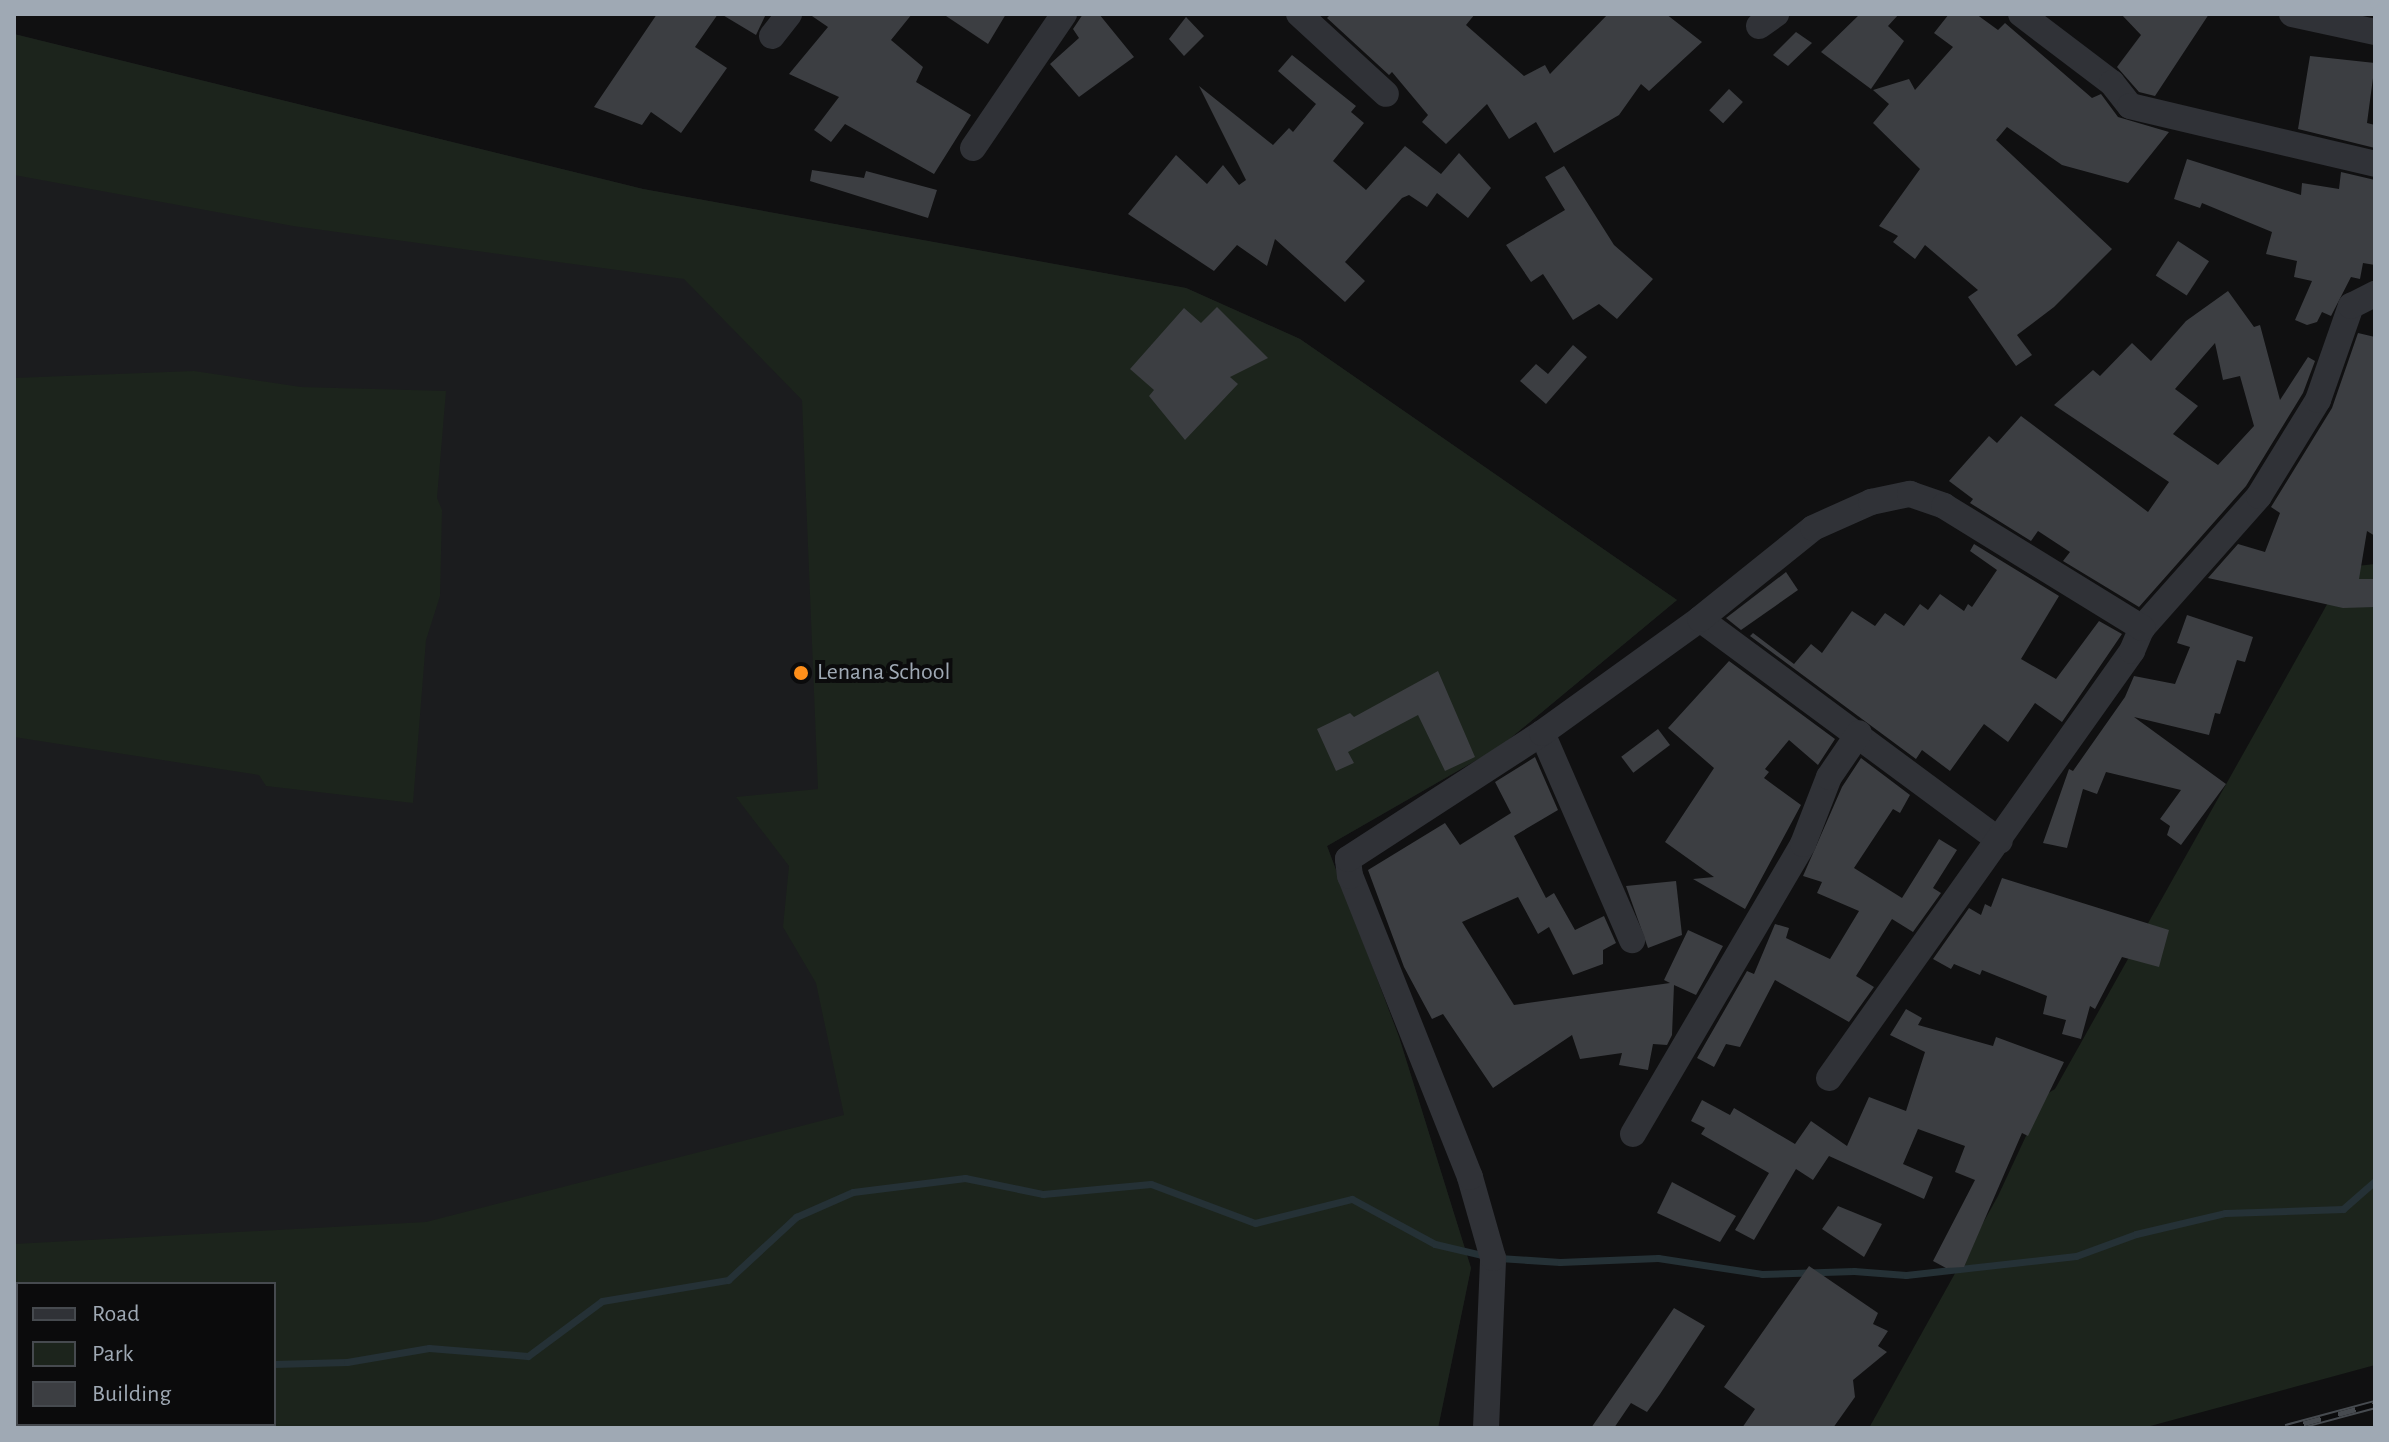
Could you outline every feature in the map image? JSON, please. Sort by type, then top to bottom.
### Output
[{"type":"street","points":[[772,36],[789,14]]},
{"type":"street","points":[[973,148],[1064,14]]},
{"type":"street","points":[[1299,14],[1386,94]]},
{"type":"street","points":[[2021,14],[2112,83],[2130,106],[2375,164]]},
{"type":"street","points":[[2292,14],[2375,32]]},
{"type":"street","points":[[1829,1078],[2000,841],[2064,741],[2132,651],[2142,628],[2259,496],[2318,400],[2351,306],[2375,294]]},
{"type":"street","points":[[1486,1428],[1493,1258],[1470,1177],[1346,863],[1542,733],[1700,619],[1813,528],[1871,502],[1910,494],[1944,506],[2142,628]]},
{"type":"street","points":[[1700,619],[1859,733],[2000,841]]},
{"type":"street","points":[[1542,733],[1632,940]]},
{"type":"street","points":[[1633,1134],[1803,844],[1829,777],[1859,733]]},
{"type":"shaded area","name":"Lenana School","points":[[14,34],[643,189],[1186,288],[1300,339],[1677,600],[1501,746],[1327,846],[1399,1037],[1471,1268],[1438,1428],[14,1428]]},
{"type":"green space","points":[[14,34],[643,189],[1186,288],[1300,339],[1677,600],[1501,746],[1327,846],[1399,1037],[1471,1268],[1438,1428],[14,1428],[14,1244],[426,1222],[844,1115],[816,983],[783,927],[789,866],[736,797],[818,789],[802,400],[684,279],[293,226],[14,175]]},
{"type":"green space","points":[[194,371],[301,387],[446,391],[437,498],[442,510],[440,596],[426,640],[413,803],[266,786],[259,775],[14,737],[14,378]]},
{"type":"green space","points":[[2375,564],[2375,1365],[2143,1428],[1869,1428],[1998,1196],[2045,1095],[2055,1089],[2348,567]]},
{"type":"building","points":[[657,14],[718,14],[695,47],[727,68],[681,133],[651,112],[642,125],[594,107]]},
{"type":"building","points":[[721,14],[766,14],[756,35]]},
{"type":"building","points":[[809,14],[912,14],[891,40],[923,67],[916,82],[971,115],[934,174],[845,124],[831,142],[814,130],[839,97],[789,74],[828,27]]},
{"type":"building","points":[[943,14],[1006,14],[988,44]]},
{"type":"building","points":[[1083,14],[1099,14],[1134,57],[1079,97],[1050,64],[1079,38],[1073,29]]},
{"type":"building","points":[[1331,14],[1475,14],[1466,25],[1524,76],[1545,65],[1550,74],[1608,14],[1666,14],[1702,42],[1649,91],[1641,84],[1619,115],[1554,153],[1536,122],[1509,139],[1487,104],[1446,144],[1422,122],[1428,115],[1392,72],[1389,75],[1327,18]]},
{"type":"building","points":[[1860,14],[1899,14],[1888,26],[1904,41],[1871,89],[1821,52]]},
{"type":"building","points":[[1949,14],[1976,14],[1998,30],[2005,23],[2092,98],[2101,94],[2118,117],[2169,132],[2128,183],[2062,165],[2007,127],[1996,140],[2112,249],[2054,307],[2017,335],[2032,355],[2016,366],[1968,297],[1978,290],[1925,245],[1915,259],[1893,242],[1898,236],[1879,226],[1920,169],[1873,123],[1889,104],[1873,90],[1909,79],[1915,90],[1953,47],[1934,33]]},
{"type":"building","points":[[2121,14],[2209,14],[2155,96],[2139,92],[2117,67],[2141,35]]},
{"type":"building","points":[[1186,17],[1204,36],[1184,56],[1169,39]]},
{"type":"building","points":[[1796,32],[1812,43],[1788,66],[1773,55]]},
{"type":"building","points":[[1292,55],[1356,106],[1351,112],[1364,123],[1333,161],[1366,190],[1405,146],[1441,174],[1459,153],[1491,188],[1468,218],[1437,193],[1427,207],[1409,195],[1402,198],[1345,262],[1365,281],[1345,302],[1275,239],[1267,266],[1237,245],[1214,271],[1128,214],[1176,155],[1207,184],[1223,165],[1239,185],[1246,180],[1199,86],[1273,145],[1289,128],[1293,132],[1316,104],[1278,71]]},
{"type":"building","points":[[2310,56],[2375,63],[2367,123],[2375,125],[2375,148],[2298,129]]},
{"type":"building","points":[[1729,89],[1743,102],[1723,123],[1709,110]]},
{"type":"building","points":[[2187,159],[2301,195],[2302,183],[2339,189],[2341,172],[2375,180],[2375,265],[2363,263],[2360,279],[2351,277],[2331,316],[2322,312],[2317,322],[2307,325],[2295,320],[2312,281],[2294,277],[2297,261],[2266,254],[2272,232],[2202,203],[2200,208],[2174,199]]},
{"type":"building","points":[[1564,166],[1614,245],[1653,279],[1617,319],[1599,304],[1573,320],[1543,274],[1531,282],[1506,245],[1565,210],[1545,177]]},
{"type":"building","points":[[812,170],[864,178],[866,171],[937,190],[928,218],[810,181]]},
{"type":"building","points":[[2178,241],[2209,261],[2187,296],[2156,275]]},
{"type":"building","points":[[2228,291],[2254,327],[2260,325],[2280,400],[2308,357],[2315,361],[2303,393],[2246,486],[2139,607],[2063,561],[2070,552],[2038,531],[2031,541],[1970,503],[1973,499],[1949,481],[1989,436],[1997,443],[2021,416],[2148,512],[2169,482],[2054,405],[2093,370],[2100,376],[2132,343],[2151,361],[2186,321]],"holes":[[[2215,343],[2223,380],[2240,376],[2254,426],[2218,465],[2173,434],[2198,406],[2175,389]]]},
{"type":"building","points":[[1217,307],[1268,358],[1230,377],[1238,384],[1185,440],[1149,396],[1154,390],[1130,369],[1184,308],[1201,323]]},
{"type":"building","points":[[2358,333],[2375,337],[2375,536],[2367,531],[2359,579],[2375,579],[2375,607],[2343,608],[2208,578],[2238,544],[2265,552],[2280,513],[2271,507],[2332,408]]},
{"type":"building","points":[[1573,345],[1587,357],[1546,404],[1520,381],[1536,364],[1548,374]]},
{"type":"building","points":[[1974,544],[2059,596],[2021,659],[2056,679],[2099,621],[2122,634],[2062,722],[2035,703],[2008,742],[1984,724],[1950,771],[1922,750],[1916,759],[1750,636],[1753,633],[1794,664],[1811,644],[1822,653],[1852,611],[1875,626],[1885,613],[1904,626],[1920,604],[1928,610],[1940,594],[1964,611],[1968,604],[1972,607],[1997,570],[1970,551]]},
{"type":"building","points":[[1786,572],[1798,590],[1741,630],[1726,618]]},
{"type":"building","points":[[2187,615],[2253,637],[2245,662],[2237,660],[2220,714],[2215,713],[2209,735],[2134,717],[2226,784],[2181,845],[2167,835],[2170,826],[2160,819],[2181,790],[2106,772],[2097,794],[2083,789],[2067,848],[2043,843],[2069,769],[2073,771],[2125,697],[2134,676],[2175,684],[2190,647],[2177,643]]},
{"type":"building","points":[[1729,661],[1835,739],[1818,765],[1789,740],[1765,769],[1769,772],[1764,778],[1801,805],[1745,909],[1693,879],[1714,877],[1665,842],[1714,768],[1668,728]]},
{"type":"building","points":[[1438,671],[1475,757],[1445,771],[1418,715],[1348,752],[1354,763],[1336,771],[1317,729],[1350,713],[1354,717]]},
{"type":"building","points":[[1658,729],[1670,745],[1633,773],[1621,757]]},
{"type":"building","points":[[1535,757],[1558,810],[1514,836],[1546,898],[1554,893],[1575,930],[1604,916],[1616,943],[1603,950],[1603,964],[1573,975],[1549,927],[1538,934],[1518,897],[1462,922],[1514,1005],[1670,983],[1664,980],[1688,930],[1723,946],[1696,995],[1674,985],[1672,1035],[1667,1045],[1653,1044],[1648,1070],[1619,1065],[1622,1053],[1580,1059],[1572,1035],[1493,1088],[1443,1014],[1432,1019],[1404,967],[1368,870],[1445,823],[1460,845],[1511,813],[1495,782]]},
{"type":"building","points":[[1861,758],[1910,795],[1900,813],[1893,809],[1854,868],[1902,898],[1939,839],[1957,850],[1933,888],[1941,893],[1913,932],[1892,919],[1856,976],[1874,987],[1849,1022],[1775,980],[1740,1047],[1726,1044],[1714,1067],[1697,1058],[1747,971],[1754,974],[1775,924],[1789,928],[1786,938],[1830,959],[1859,911],[1817,893],[1822,882],[1803,876],[1842,787]]},
{"type":"building","points":[[2002,878],[2169,930],[2159,967],[2122,957],[2095,1009],[2090,1006],[2081,1039],[2062,1034],[2066,1020],[2043,1014],[2047,996],[1982,970],[1980,975],[1954,964],[1951,969],[1933,959],[1969,908],[1981,915],[1985,904],[1991,907]]},
{"type":"building","points":[[1676,881],[1682,935],[1648,948],[1626,886]]},
{"type":"building","points":[[1906,1009],[1922,1018],[1918,1025],[1993,1046],[1996,1037],[2064,1062],[2028,1136],[2022,1133],[1964,1267],[1946,1268],[1933,1261],[1975,1180],[1955,1172],[1965,1146],[1918,1129],[1903,1164],[1933,1177],[1924,1199],[1829,1156],[1813,1180],[1796,1169],[1754,1240],[1735,1230],[1769,1173],[1701,1134],[1705,1128],[1691,1121],[1702,1100],[1730,1115],[1734,1108],[1795,1144],[1811,1121],[1847,1146],[1869,1097],[1906,1111],[1925,1052],[1890,1035]]},
{"type":"building","points":[[1672,1182],[1736,1216],[1720,1242],[1657,1213]]},
{"type":"building","points":[[1838,1206],[1882,1224],[1864,1257],[1822,1229]]},
{"type":"building","points":[[1809,1266],[1878,1313],[1873,1324],[1888,1331],[1878,1346],[1887,1352],[1853,1380],[1855,1397],[1833,1428],[1742,1428],[1755,1409],[1724,1387]]},
{"type":"building","points":[[1674,1308],[1705,1326],[1660,1394],[1647,1412],[1631,1403],[1614,1428],[1591,1428]]},
{"type":"waterway","points":[[276,1364],[347,1362],[429,1348],[528,1356],[602,1301],[728,1280],[796,1217],[853,1192],[965,1178],[1043,1194],[1151,1184],[1255,1223],[1352,1199],[1435,1244],[1486,1256]]},
{"type":"waterway","points":[[1499,1258],[1560,1262],[1658,1258],[1762,1274],[1854,1271],[1906,1275],[2076,1256],[2136,1234],[2225,1213],[2343,1209],[2375,1181]]},
{"type":"railway","points":[[2286,1428],[2375,1404]]},
{"type":"place","name":"Lenana School","points":[[801,673]]}]
